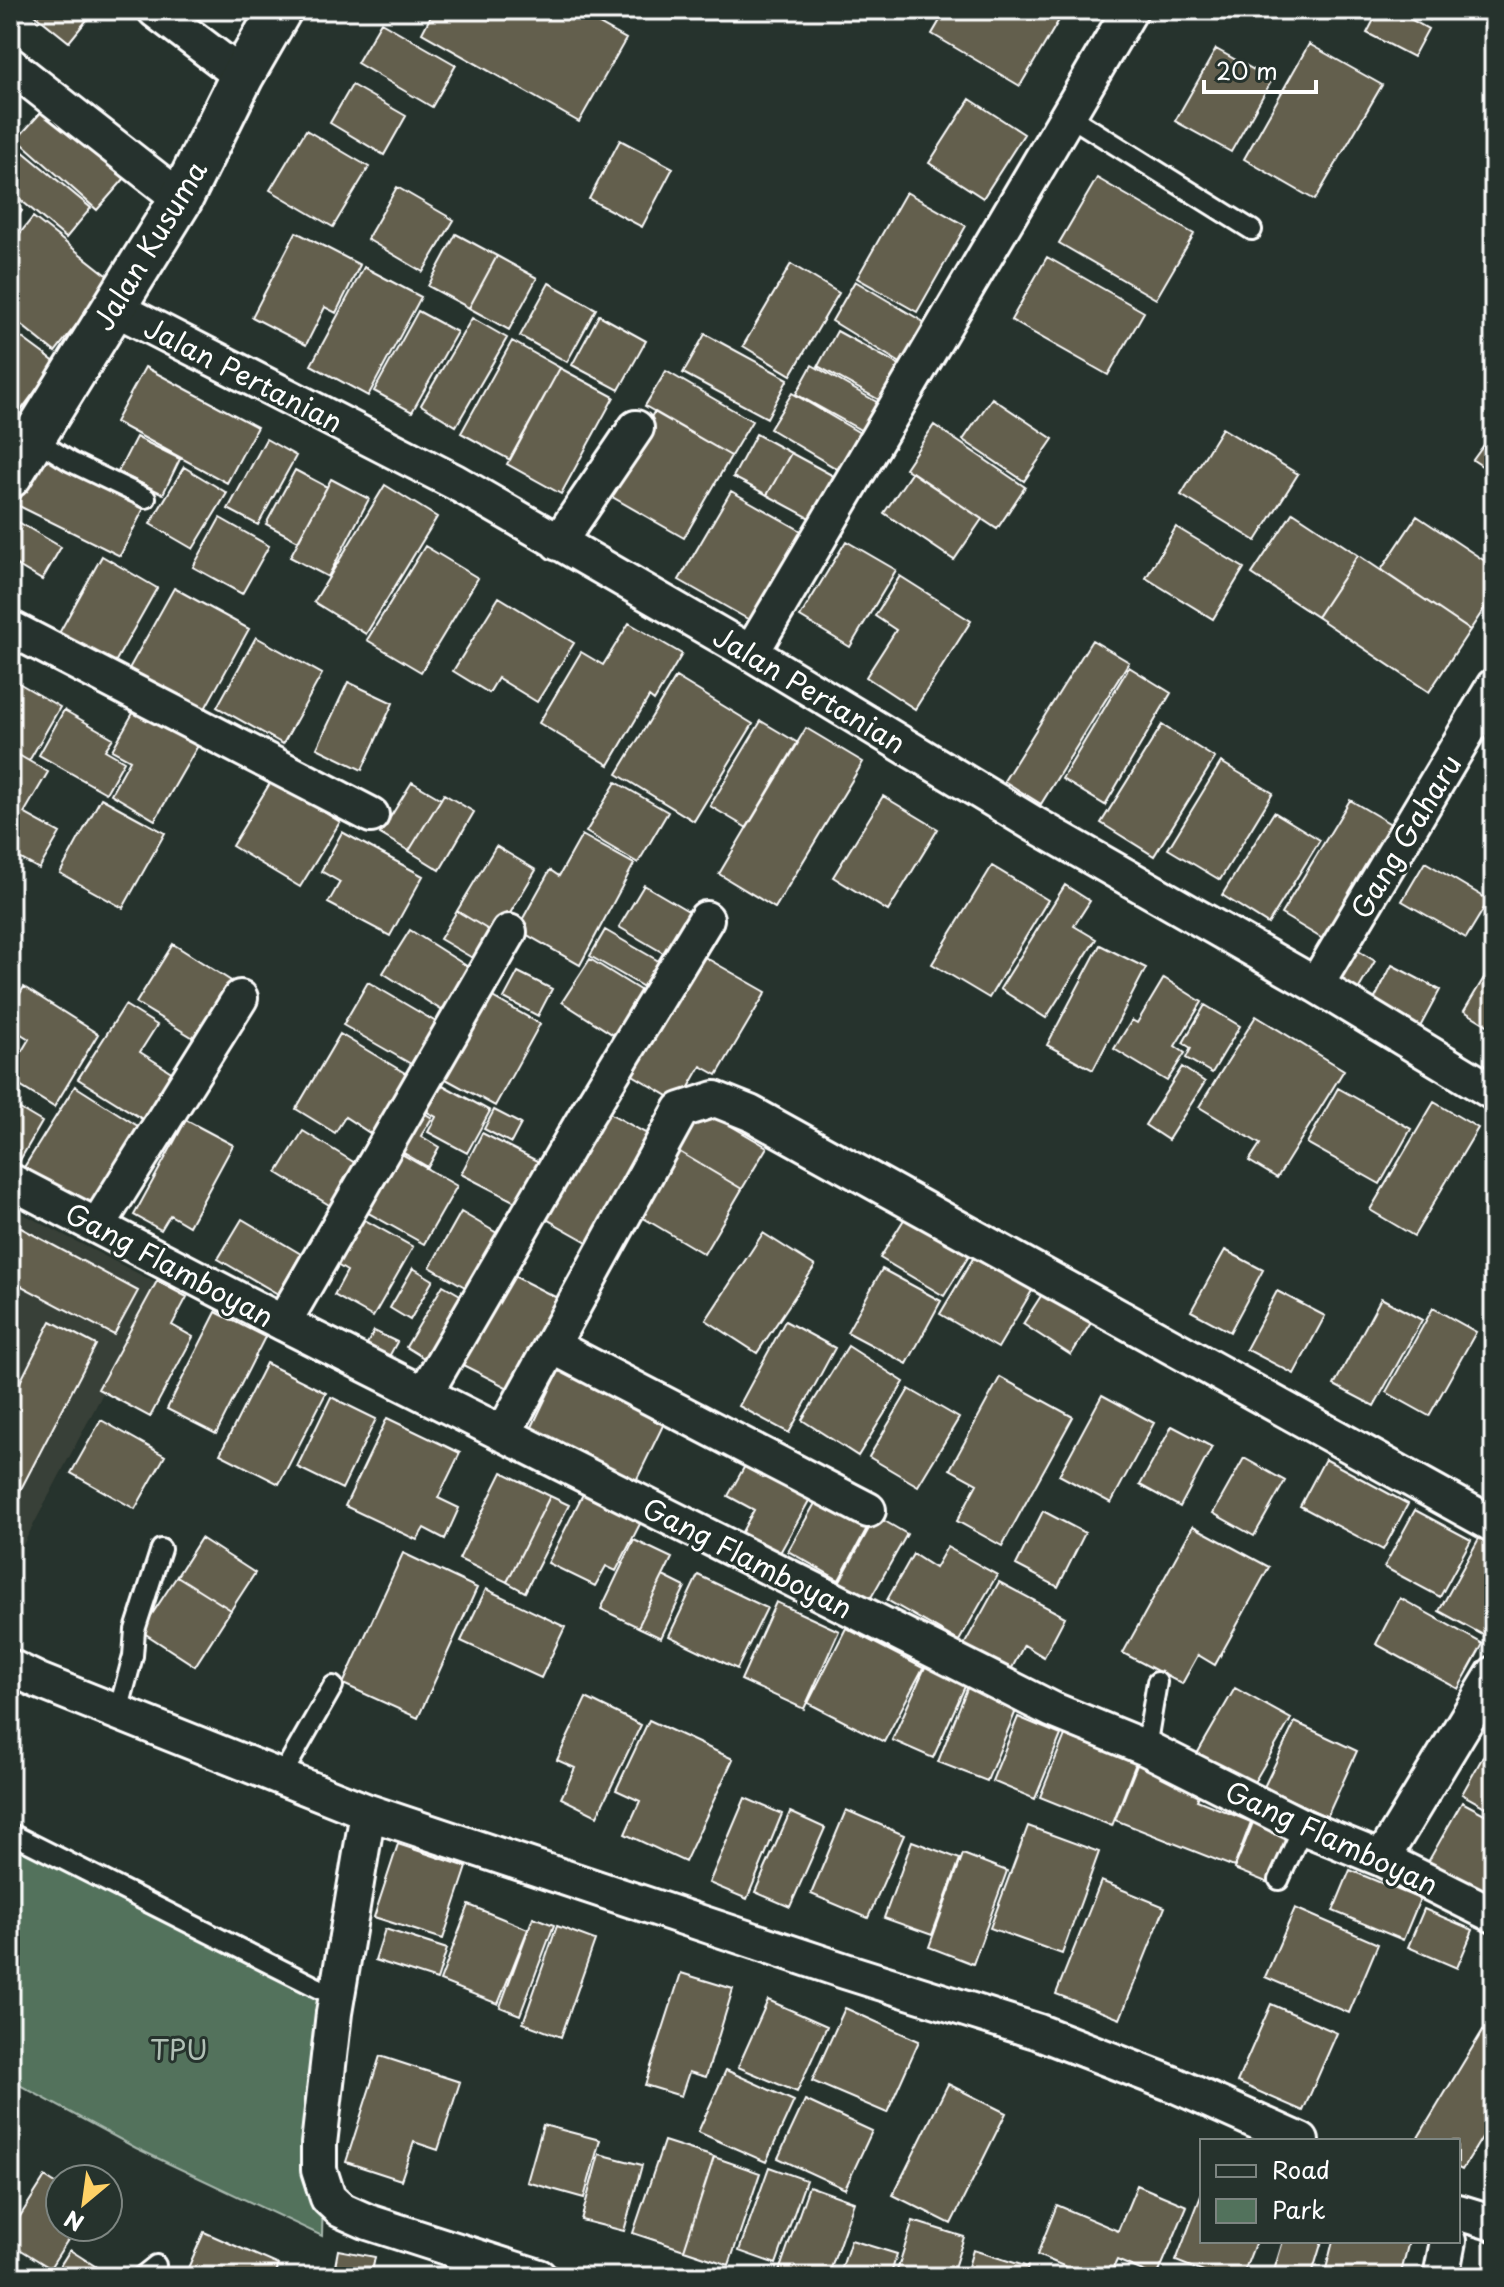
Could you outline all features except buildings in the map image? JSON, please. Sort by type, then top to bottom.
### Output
[{"type":"street","points":[[155,10],[242,76]]},
{"type":"street","name":"Jalan Kusuma","points":[[16,464],[181,199],[242,76],[280,10]]},
{"type":"street","points":[[751,653],[1130,10]]},
{"type":"street","points":[[10,65],[181,199]]},
{"type":"street","name":"Jalan Pertanian","points":[[113,307],[455,482],[751,653],[1034,824],[1316,985],[1494,1093]]},
{"type":"street","points":[[558,543],[636,428]]},
{"type":"street","points":[[10,628],[371,815]]},
{"type":"street","name":"Gang Gaharu","points":[[1316,985],[1494,686]]},
{"type":"street","points":[[425,1393],[586,1116],[706,919]]},
{"type":"street","points":[[283,1323],[509,932]]},
{"type":"street","points":[[98,1225],[240,998]]},
{"type":"street","points":[[503,1434],[554,1347],[681,1110],[715,1099],[750,1113],[1494,1525]]},
{"type":"street","name":"Gang Flamboyan","points":[[10,1181],[283,1323],[1053,1710],[1146,1748],[1303,1827],[1382,1859],[1494,1915]]},
{"type":"street","points":[[554,1347],[868,1510]]},
{"type":"street","points":[[10,1667],[368,1812],[845,1971],[1039,2032],[1173,2084],[1297,2139]]},
{"type":"street","points":[[1382,1859],[1494,1674]]},
{"type":"street","points":[[368,1812],[336,1997],[319,2144],[321,2179],[328,2198],[341,2210],[380,2226],[539,2277]]},
{"type":"street","points":[[1460,2213],[1494,2223]]},
{"type":"street","points":[[1441,2277],[1448,2243]]},
{"type":"lane","points":[[1066,114],[1252,230]]},
{"type":"lane","points":[[16,464],[71,462],[146,498]]},
{"type":"lane","points":[[118,1712],[133,1656],[135,1630],[161,1549]]},
{"type":"lane","points":[[1146,1748],[1157,1682]]},
{"type":"lane","points":[[281,1777],[333,1686]]},
{"type":"lane","points":[[1279,1880],[1303,1827]]},
{"type":"lane","points":[[10,1833],[336,1997]]},
{"type":"lane","points":[[141,2277],[156,2265]]},
{"type":"shaded area","points":[[10,1207],[160,1285],[17,1556],[10,1552]]},
{"type":"green space","name":"TPU","points":[[10,1837],[122,1892],[339,2010],[324,2153],[322,2236],[136,2148],[10,2080]]}]
